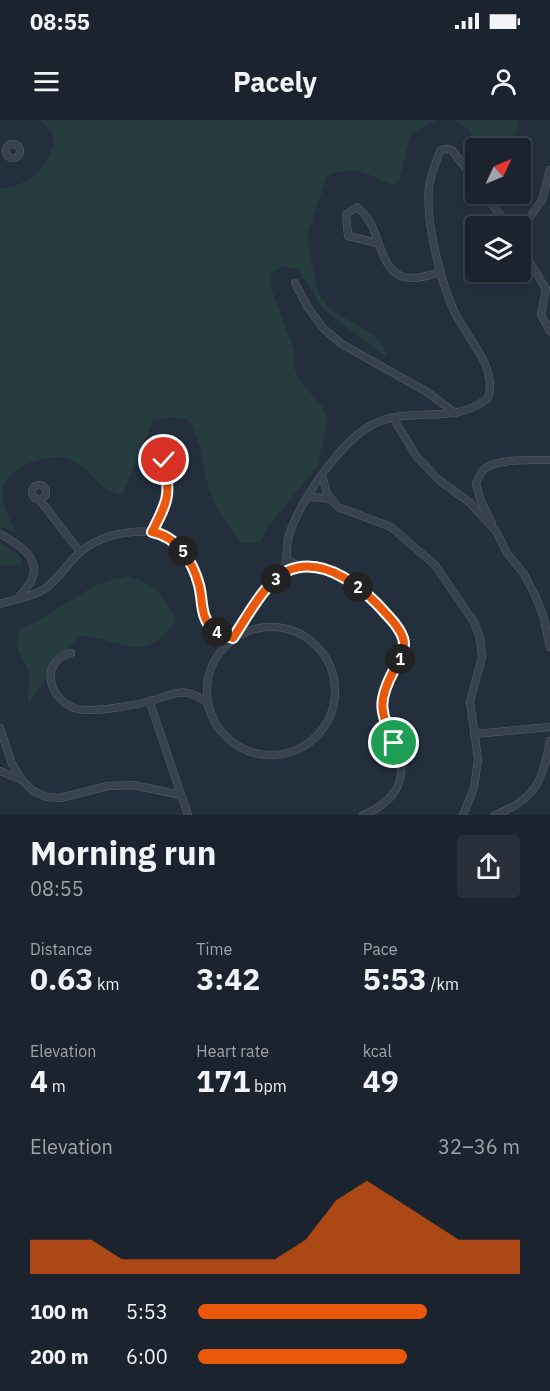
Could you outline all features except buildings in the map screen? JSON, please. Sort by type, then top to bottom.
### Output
[{"type":"street","points":[[0,604],[46,588],[80,552],[100,540],[136,531],[160,533],[184,552],[199,585],[203,616],[211,628],[219,634],[233,638],[267,626],[281,627],[298,632],[317,646],[329,662],[336,689],[325,726],[316,737],[305,746],[285,754],[270,755],[252,752],[231,741],[220,730],[208,703],[208,676],[216,657],[233,638],[280,574],[286,558],[289,535],[322,475],[337,454],[369,427],[393,418],[404,415],[434,416],[468,411],[488,398],[491,384],[484,361],[456,314],[441,272],[429,205],[429,185],[440,151],[452,150],[465,167]]},
{"type":"street","points":[[531,216],[542,200],[550,170]]},
{"type":"street","points":[[492,204],[501,216]]},
{"type":"street","points":[[378,243],[348,236],[346,214],[348,211],[357,207],[363,212],[372,227],[378,243],[380,251],[389,265],[401,276],[414,278],[441,272]]},
{"type":"street","points":[[531,262],[548,287],[541,315],[550,331]]},
{"type":"street","points":[[295,283],[307,306],[322,327],[340,343],[427,392],[455,413]]},
{"type":"street","points":[[393,418],[417,457],[439,480],[469,502],[496,531]]},
{"type":"street","points":[[152,532],[166,504],[169,492],[164,460],[165,450]]},
{"type":"street","points":[[550,460],[522,460],[498,464],[483,470],[476,483],[480,499],[507,554],[524,574],[546,613],[550,647]]},
{"type":"street","points":[[322,475],[323,485],[338,507],[391,527],[435,565],[474,622],[480,639],[482,657],[470,702],[478,759],[474,788],[463,815]]},
{"type":"street","points":[[309,497],[332,500]]},
{"type":"street","points":[[39,499],[80,552]]},
{"type":"street","points":[[0,534],[16,544],[33,560],[34,571],[31,582],[19,597]]},
{"type":"street","points":[[286,558],[294,564],[329,571],[359,587],[397,625],[405,643],[382,698],[383,716],[402,764],[400,784],[389,800],[363,815]]},
{"type":"street","points":[[280,574],[302,566]]},
{"type":"street","points":[[70,653],[62,655],[49,676],[52,687],[60,699],[79,710],[93,710],[152,700],[182,692],[197,696],[208,703]]},
{"type":"street","points":[[152,700],[188,815]]},
{"type":"street","points":[[474,734],[550,727]]},
{"type":"street","points":[[0,728],[12,764],[22,780],[33,791],[47,797],[60,798],[108,786],[133,785],[181,795]]},
{"type":"street","points":[[495,815],[508,810],[529,796],[542,775],[550,741]]},
{"type":"street","points":[[0,771],[22,780]]},
{"type":"green space","points":[[39,120],[437,120],[411,133],[399,181],[393,185],[353,171],[337,172],[327,176],[307,237],[321,298],[333,311],[373,335],[384,347],[387,358],[323,309],[299,270],[283,266],[270,274],[272,291],[294,350],[293,365],[300,381],[321,405],[328,420],[317,467],[267,528],[260,542],[242,543],[226,523],[209,490],[193,429],[187,419],[170,417],[153,420],[122,495],[107,489],[84,468],[69,459],[51,457],[41,459],[21,467],[6,480],[2,494],[15,532],[0,527],[0,189],[25,182],[37,173],[47,160],[53,148],[54,138]]},
{"type":"green space","points":[[454,120],[519,120],[514,138],[474,138],[467,128]]},
{"type":"green space","points":[[0,543],[19,555],[22,562],[20,565],[0,566]]},
{"type":"green space","points":[[126,576],[137,579],[157,591],[177,620],[164,635],[142,647],[131,647],[78,636],[28,704],[29,672],[16,646],[20,629],[34,623],[96,585]]},
{"type":"route","points":[[164,460],[169,492],[166,504],[152,532],[160,533],[184,552],[199,585],[203,616],[211,628],[219,634],[233,638],[280,574],[302,566],[329,571],[359,587],[397,625],[405,643],[382,698],[383,716],[394,743]]}]
